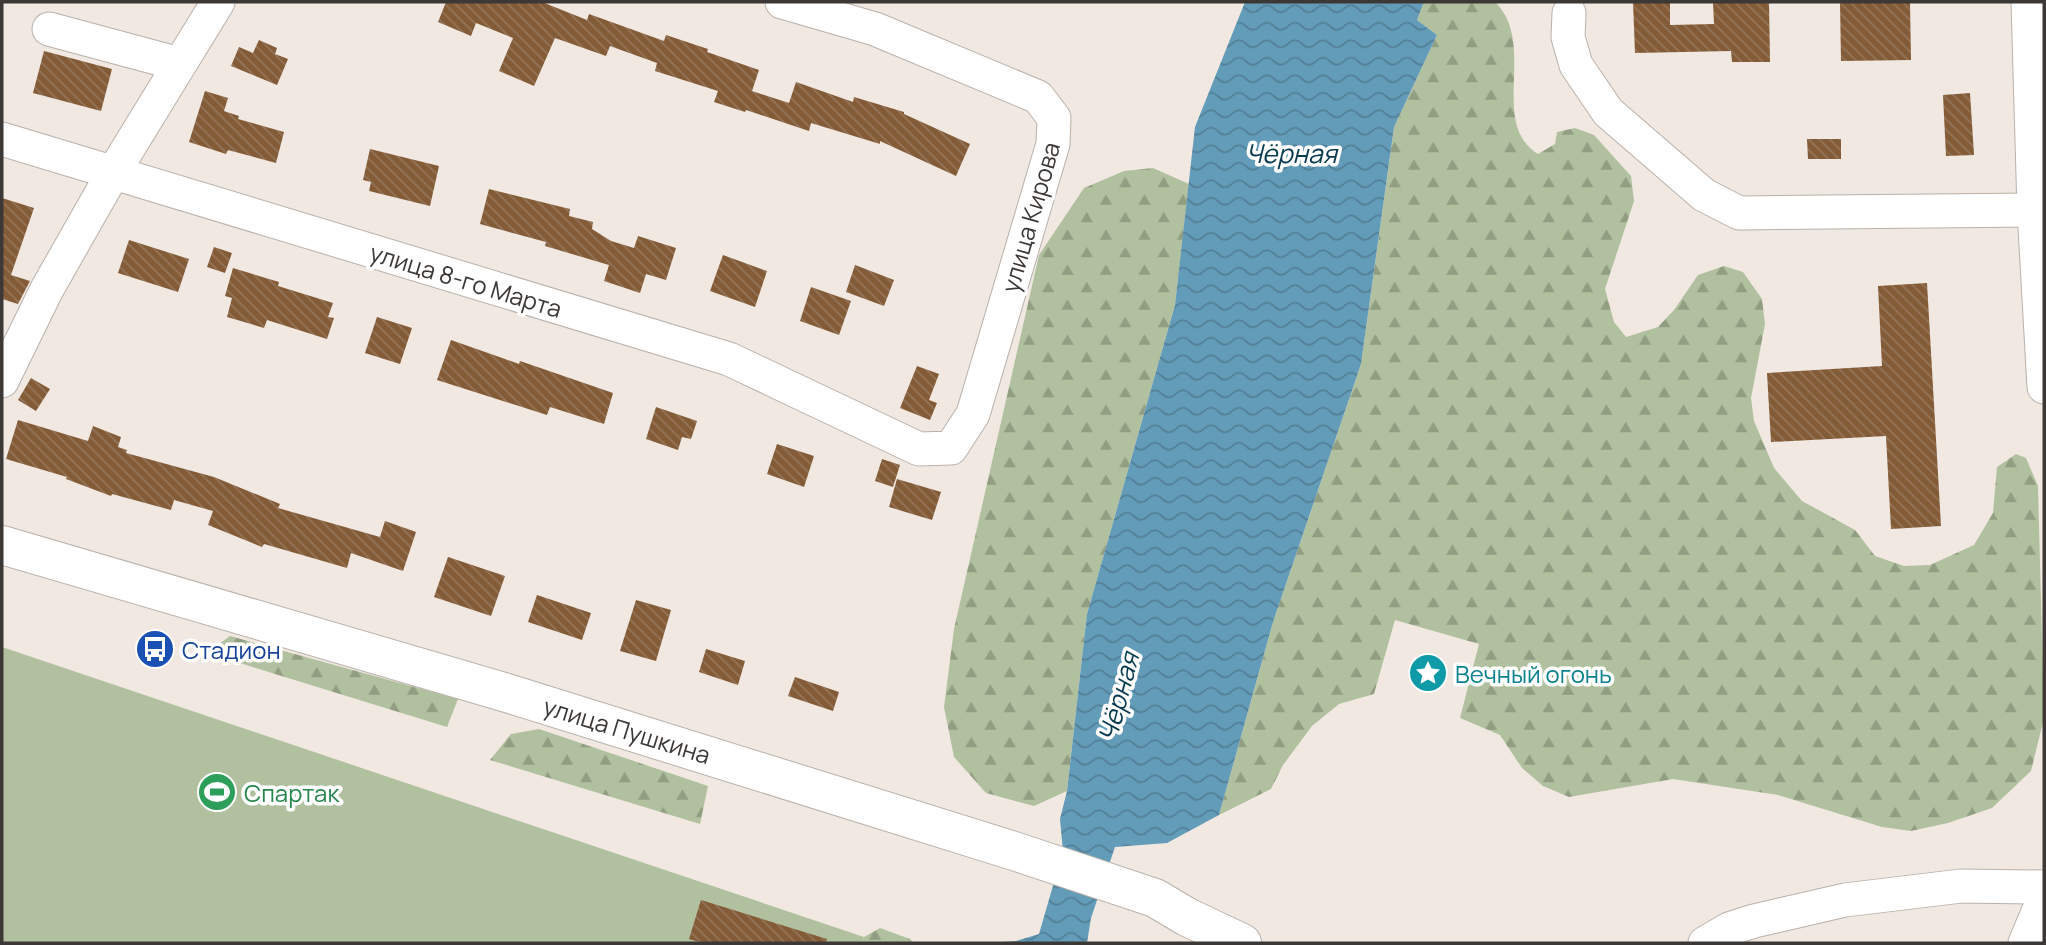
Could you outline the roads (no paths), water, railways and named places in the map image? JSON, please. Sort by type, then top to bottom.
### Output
[{"type":"main road","name":"улица Пушкина","points":[[2,545],[507,693],[1014,851],[1242,943]]},
{"type":"street","points":[[2,381],[47,289],[113,173],[218,2]]},
{"type":"street","name":"улица Кирова","points":[[782,2],[875,29],[1038,97],[1054,118],[1053,144],[973,414],[951,448],[919,449]]},
{"type":"street","points":[[2028,2],[2044,387]]},
{"type":"street","points":[[1569,13],[1568,37],[1576,65],[1608,112],[1704,195],[1740,214],[2037,201]]},
{"type":"street","points":[[49,29],[180,64]]},
{"type":"street","name":"улица 8-го Марта","points":[[2,139],[729,359],[919,449]]},
{"type":"street","points":[[1705,943],[1729,929],[1754,921],[1845,900],[1961,886],[2044,887]]},
{"type":"street","points":[[2025,943],[2044,898]]},
{"type":"water","name":"Чёрная","points":[[1245,2],[1424,2],[1417,20],[1437,35],[1394,127],[1361,364],[1273,622],[1219,815],[1167,843],[1115,847],[1091,918],[1087,943],[989,943],[1016,941],[1039,934],[1063,851],[1060,819],[1067,791],[1087,614],[1175,305],[1195,127]]},
{"type":"place","name":"Стадион","points":[[155,649]]},
{"type":"place","name":"Вечный огонь","points":[[1428,673]]},
{"type":"place","name":"Спартак","points":[[217,792]]}]
